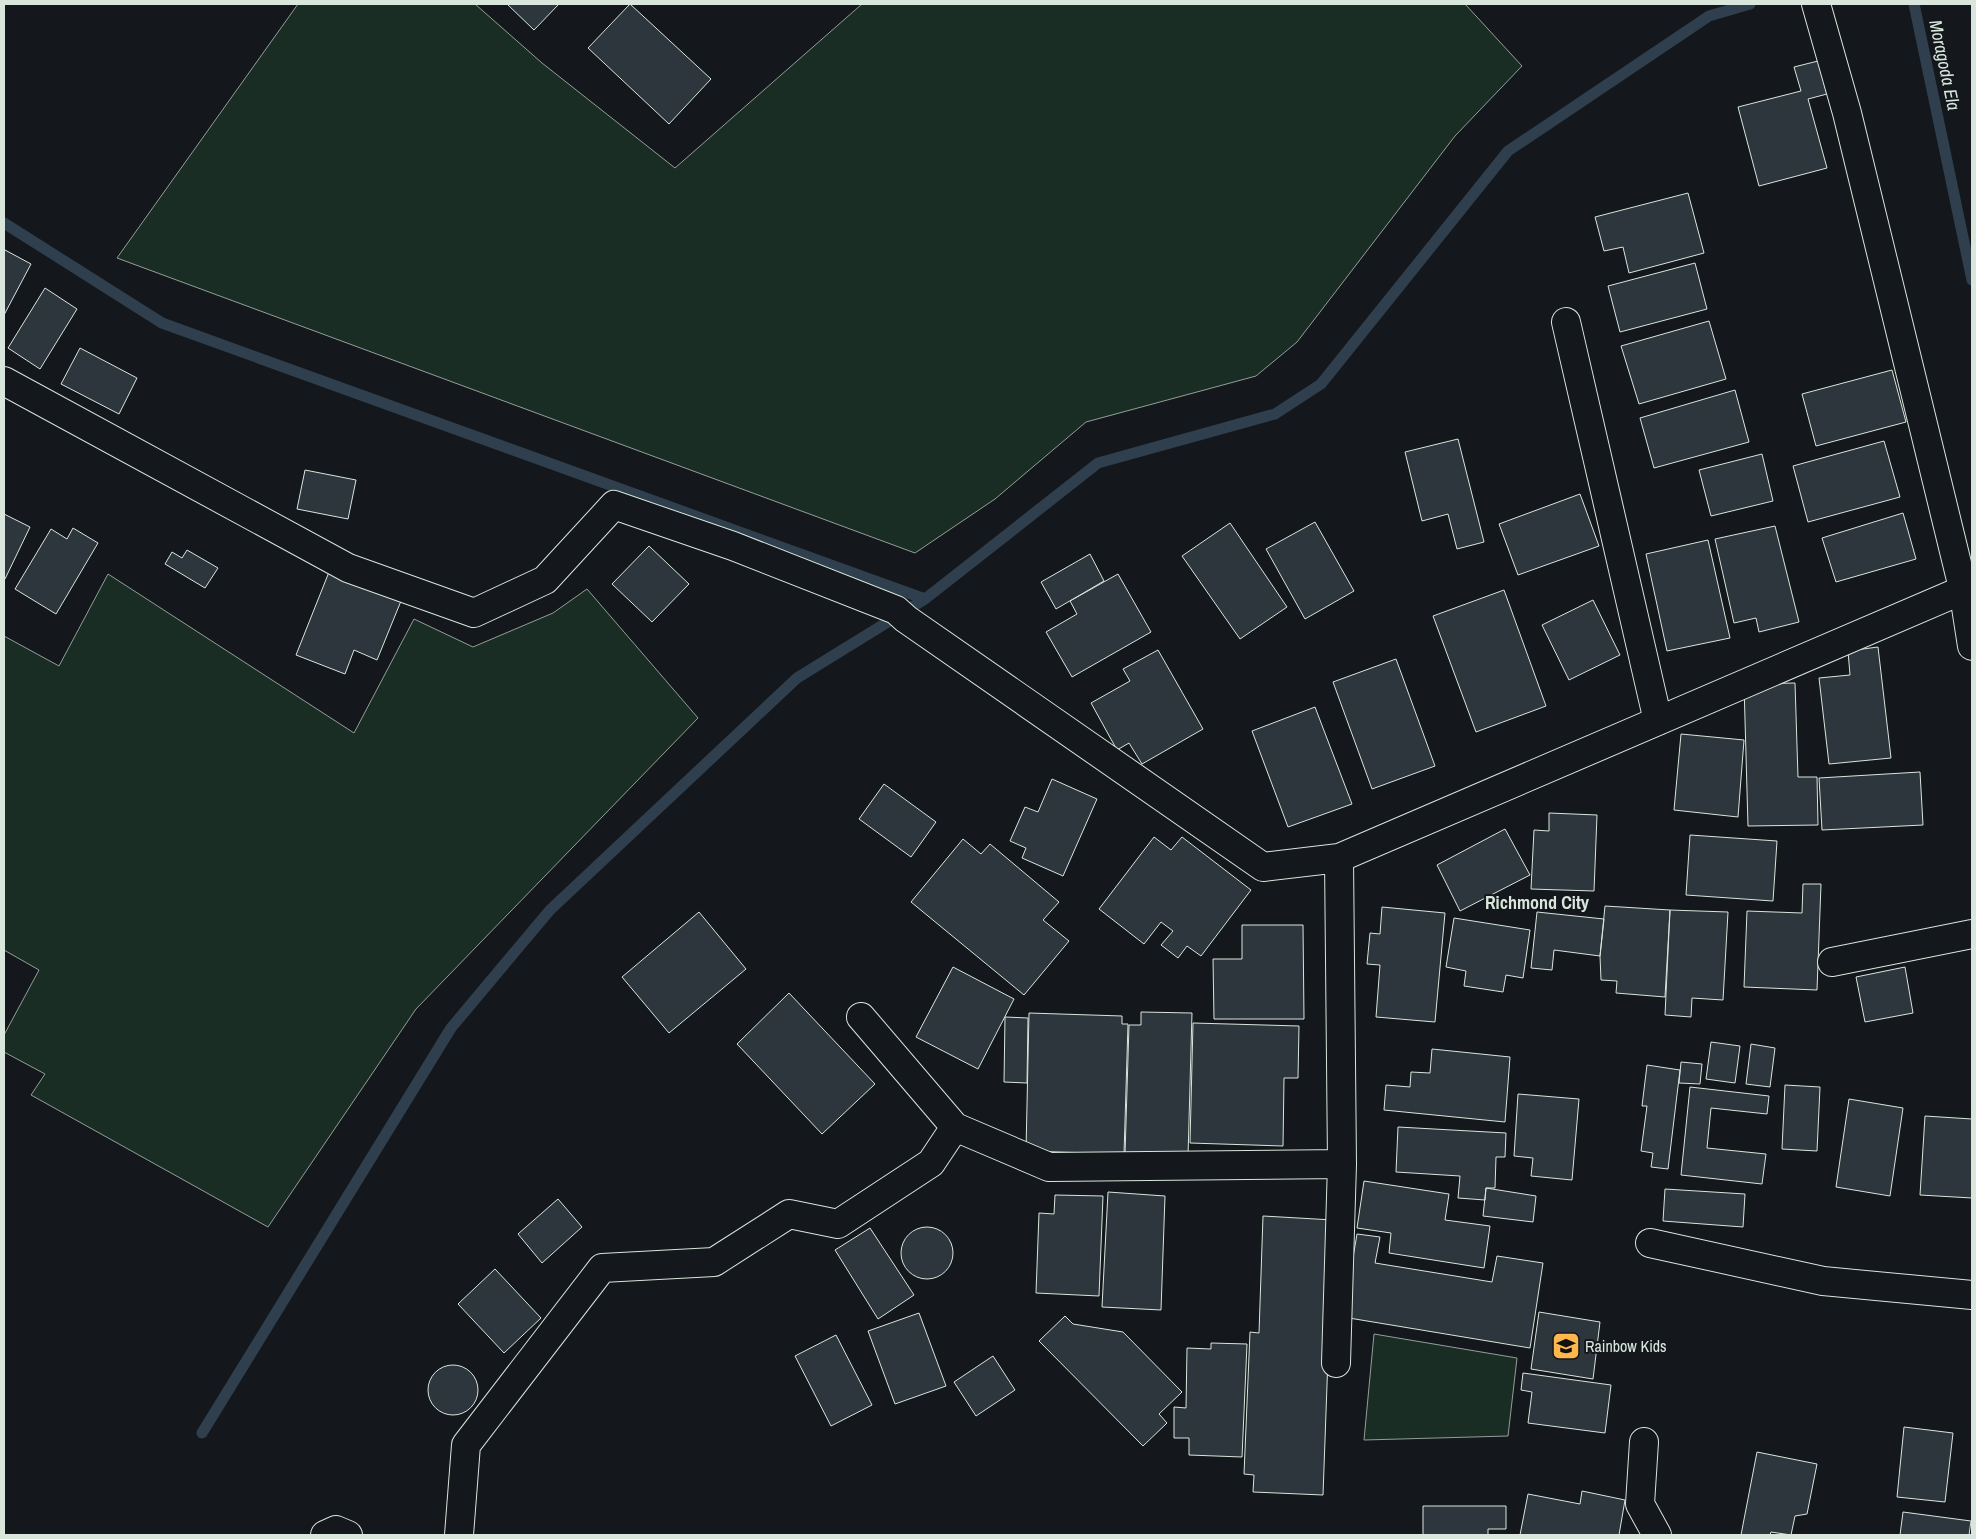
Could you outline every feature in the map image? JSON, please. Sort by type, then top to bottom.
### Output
[{"type":"street","points":[[1816,4],[1847,113],[1968,587],[1972,646]]},
{"type":"street","points":[[1566,322],[1658,721]]},
{"type":"street","points":[[4,381],[348,568],[474,613],[545,580],[614,505],[733,546],[901,614],[1263,867],[1339,858],[1968,587]]},
{"type":"street","points":[[1336,1362],[1342,1164],[1339,858]]},
{"type":"street","points":[[1832,962],[1972,934]]},
{"type":"street","points":[[861,1017],[955,1127],[1049,1167],[1342,1164]]},
{"type":"street","points":[[459,1535],[466,1445],[602,1268],[714,1262],[789,1214],[838,1224],[931,1163],[955,1127]]},
{"type":"street","points":[[1650,1243],[1823,1281],[1972,1295]]},
{"type":"street","points":[[1644,1442],[1640,1504],[1657,1535]]},
{"type":"street","points":[[324,1535],[336,1530],[348,1535]]},
{"type":"green space","points":[[298,4],[475,4],[542,63],[675,168],[862,4],[1465,4],[1522,66],[1455,136],[1297,342],[1256,376],[1086,422],[995,499],[915,553],[117,258]]},
{"type":"green space","points":[[108,574],[354,733],[414,619],[473,647],[553,613],[587,589],[698,718],[416,1009],[268,1227],[31,1095],[45,1074],[4,1052],[4,1035],[39,970],[4,950],[4,636],[59,666]]},
{"type":"green space","points":[[1374,1334],[1517,1358],[1508,1436],[1364,1440]]},
{"type":"building","points":[[507,4],[559,4],[534,30]]},
{"type":"building","points":[[630,4],[711,79],[669,124],[588,48]]},
{"type":"building","points":[[1818,61],[1827,94],[1808,99],[1827,168],[1759,186],[1738,107],[1801,91],[1794,67]]},
{"type":"building","points":[[1688,193],[1704,253],[1629,273],[1623,247],[1604,251],[1595,217]]},
{"type":"building","points":[[5,250],[31,264],[4,315],[4,253]]},
{"type":"building","points":[[1695,263],[1707,309],[1620,332],[1608,286]]},
{"type":"building","points":[[45,288],[77,309],[40,369],[8,348]]},
{"type":"building","points":[[1709,321],[1726,379],[1639,404],[1621,346]]},
{"type":"building","points":[[80,348],[137,378],[119,414],[61,384]]},
{"type":"building","points":[[1892,370],[1906,422],[1816,446],[1802,394]]},
{"type":"building","points":[[1735,390],[1749,442],[1654,468],[1640,418]]},
{"type":"building","points":[[1458,439],[1484,542],[1457,549],[1448,514],[1422,521],[1405,452]]},
{"type":"building","points":[[1884,441],[1900,497],[1808,522],[1793,466]]},
{"type":"building","points":[[1762,454],[1773,501],[1711,516],[1699,470]]},
{"type":"building","points":[[305,470],[356,480],[348,519],[297,509]]},
{"type":"building","points":[[1580,494],[1599,546],[1518,575],[1499,524]]},
{"type":"building","points":[[1903,513],[1916,559],[1836,582],[1822,538]]},
{"type":"building","points":[[4,514],[30,527],[5,579],[4,578]]},
{"type":"building","points":[[1315,522],[1354,591],[1305,619],[1266,549]]},
{"type":"building","points":[[1230,523],[1287,607],[1240,639],[1182,556]]},
{"type":"building","points":[[1775,526],[1799,622],[1759,632],[1756,618],[1734,623],[1715,539]]},
{"type":"building","points":[[73,528],[98,543],[56,614],[15,589],[51,529],[67,539]]},
{"type":"building","points":[[1708,540],[1730,638],[1667,651],[1646,554]]},
{"type":"building","points":[[649,546],[689,584],[652,622],[612,584]]},
{"type":"building","points":[[187,550],[218,568],[205,588],[165,564],[172,552],[182,558]]},
{"type":"building","points":[[1090,554],[1104,581],[1056,609],[1041,582]]},
{"type":"building","points":[[329,572],[401,601],[377,660],[354,650],[345,674],[296,655]]},
{"type":"building","points":[[1118,574],[1151,632],[1072,677],[1046,632],[1077,614],[1070,601]]},
{"type":"building","points":[[1504,590],[1546,706],[1476,732],[1433,616]]},
{"type":"building","points":[[1593,600],[1620,655],[1569,680],[1542,625]]},
{"type":"building","points":[[1878,647],[1891,758],[1829,764],[1819,678],[1850,675],[1848,651]]},
{"type":"building","points":[[1158,650],[1203,729],[1142,764],[1129,743],[1117,750],[1091,703],[1130,681],[1123,669]]},
{"type":"building","points":[[1396,659],[1435,766],[1372,789],[1333,682]]},
{"type":"building","points":[[1795,683],[1798,777],[1817,777],[1818,825],[1748,826],[1744,684]]},
{"type":"building","points":[[1315,707],[1352,804],[1288,827],[1252,731]]},
{"type":"building","points":[[1681,734],[1744,740],[1738,817],[1674,810]]},
{"type":"building","points":[[1920,772],[1923,825],[1822,830],[1819,778]]},
{"type":"building","points":[[1052,779],[1097,799],[1063,876],[1022,858],[1026,848],[1010,841],[1025,807],[1038,812]]},
{"type":"building","points":[[884,784],[936,822],[911,857],[859,819]]},
{"type":"building","points":[[1549,813],[1597,815],[1594,891],[1531,889],[1534,830],[1549,831]]},
{"type":"building","points":[[1505,829],[1530,875],[1460,911],[1437,865]]},
{"type":"building","points":[[1690,835],[1777,841],[1773,901],[1686,895]]},
{"type":"building","points":[[1154,837],[1171,850],[1182,837],[1251,890],[1201,956],[1187,946],[1178,958],[1161,945],[1173,931],[1161,922],[1144,944],[1099,909]]},
{"type":"building","points":[[963,839],[981,854],[990,844],[1059,902],[1043,920],[1069,941],[1024,995],[911,902]]},
{"type":"building","points":[[1803,884],[1821,884],[1817,990],[1744,987],[1747,911],[1802,913]]},
{"type":"building","points":[[1605,906],[1670,910],[1665,997],[1616,993],[1617,981],[1601,980],[1600,956]]},
{"type":"building","points":[[1382,907],[1445,913],[1435,1022],[1376,1017],[1380,965],[1367,964],[1370,933],[1380,934]]},
{"type":"building","points":[[1670,910],[1728,912],[1723,1000],[1692,998],[1691,1017],[1665,1015]]},
{"type":"building","points":[[699,912],[746,969],[669,1033],[622,977]]},
{"type":"building","points":[[1537,912],[1604,919],[1600,956],[1554,950],[1552,970],[1531,968]]},
{"type":"building","points":[[1454,918],[1530,930],[1523,978],[1506,975],[1503,992],[1464,986],[1466,971],[1446,967]]},
{"type":"building","points":[[1242,925],[1303,925],[1304,1019],[1214,1019],[1213,959],[1242,959]]},
{"type":"building","points":[[953,967],[1014,999],[978,1069],[916,1037]]},
{"type":"building","points":[[1905,967],[1913,1013],[1865,1022],[1856,977]]},
{"type":"building","points":[[789,993],[875,1084],[822,1134],[737,1044]]},
{"type":"building","points":[[1141,1012],[1192,1013],[1188,1157],[1125,1155],[1129,1025],[1141,1025]]},
{"type":"building","points":[[1029,1013],[1122,1016],[1122,1024],[1128,1024],[1124,1154],[1026,1151]]},
{"type":"building","points":[[1005,1017],[1028,1018],[1027,1083],[1004,1082]]},
{"type":"building","points":[[1193,1023],[1299,1026],[1298,1078],[1284,1078],[1283,1146],[1190,1143]]},
{"type":"building","points":[[1711,1042],[1740,1046],[1735,1083],[1706,1079]]},
{"type":"building","points":[[1751,1044],[1775,1048],[1770,1087],[1746,1084]]},
{"type":"building","points":[[1432,1049],[1510,1057],[1505,1122],[1384,1110],[1386,1085],[1410,1087],[1411,1072],[1430,1073]]},
{"type":"building","points":[[1681,1062],[1702,1064],[1700,1084],[1679,1083]]},
{"type":"building","points":[[1647,1065],[1680,1070],[1668,1169],[1651,1167],[1653,1153],[1641,1151],[1647,1106],[1642,1106]]},
{"type":"building","points":[[1785,1085],[1820,1087],[1817,1151],[1782,1149]]},
{"type":"building","points":[[1690,1087],[1769,1096],[1767,1114],[1711,1108],[1707,1148],[1766,1154],[1762,1184],[1681,1175]]},
{"type":"building","points":[[1518,1094],[1579,1099],[1572,1180],[1531,1176],[1533,1158],[1514,1156]]},
{"type":"building","points":[[1849,1099],[1903,1108],[1890,1196],[1836,1187]]},
{"type":"building","points":[[1925,1116],[1972,1119],[1972,1198],[1920,1195]]},
{"type":"building","points":[[1398,1127],[1506,1133],[1505,1157],[1496,1157],[1495,1188],[1486,1188],[1485,1200],[1458,1198],[1460,1176],[1396,1172]]},
{"type":"building","points":[[1364,1181],[1449,1194],[1445,1220],[1490,1226],[1484,1268],[1389,1253],[1391,1233],[1357,1228]]},
{"type":"building","points":[[1486,1188],[1536,1196],[1533,1222],[1483,1216]]},
{"type":"building","points":[[1665,1189],[1745,1194],[1743,1227],[1663,1221]]},
{"type":"building","points":[[1108,1192],[1165,1196],[1161,1310],[1102,1307]]},
{"type":"building","points":[[1055,1195],[1103,1196],[1099,1296],[1036,1293],[1039,1213],[1054,1214]]},
{"type":"building","points":[[558,1199],[582,1227],[542,1263],[518,1234]]},
{"type":"building","points":[[1263,1216],[1333,1220],[1323,1495],[1253,1492],[1254,1475],[1244,1474],[1250,1332],[1259,1333]]},
{"type":"building","points":[[922,1227],[932,1227],[946,1234],[953,1248],[953,1258],[946,1272],[932,1279],[922,1279],[912,1275],[905,1268],[901,1258],[901,1248],[905,1238],[912,1231]]},
{"type":"building","points":[[870,1228],[914,1295],[878,1319],[835,1250]]},
{"type":"building","points":[[1357,1234],[1380,1237],[1375,1263],[1492,1282],[1497,1256],[1543,1263],[1530,1348],[1343,1317]]},
{"type":"building","points":[[495,1269],[541,1318],[504,1353],[458,1304]]},
{"type":"building","name":"Rainbow Kids","points":[[1539,1312],[1600,1322],[1593,1379],[1531,1369]]},
{"type":"building","points":[[919,1313],[946,1386],[895,1404],[868,1331]]},
{"type":"building","points":[[1065,1316],[1073,1324],[1123,1332],[1182,1392],[1159,1414],[1167,1423],[1143,1446],[1039,1341]]},
{"type":"building","points":[[836,1335],[872,1405],[831,1426],[795,1356]]},
{"type":"building","points":[[1211,1343],[1247,1344],[1242,1457],[1189,1455],[1189,1438],[1174,1438],[1174,1407],[1186,1408],[1187,1348],[1211,1349]]},
{"type":"building","points":[[993,1356],[1015,1390],[976,1416],[954,1382]]},
{"type":"building","points":[[448,1365],[458,1365],[471,1372],[478,1385],[478,1395],[471,1408],[458,1415],[448,1415],[439,1411],[432,1404],[428,1395],[428,1385],[432,1376],[439,1369]]},
{"type":"building","points":[[1523,1373],[1611,1385],[1605,1433],[1528,1423],[1532,1392],[1521,1390]]},
{"type":"building","points":[[1904,1427],[1953,1433],[1945,1502],[1897,1497]]},
{"type":"building","points":[[1757,1452],[1817,1464],[1807,1514],[1795,1516],[1791,1535],[1771,1532],[1770,1535],[1741,1535]]},
{"type":"building","points":[[1582,1491],[1625,1500],[1619,1535],[1520,1535],[1528,1494],[1580,1504]]},
{"type":"building","points":[[1423,1506],[1506,1506],[1506,1529],[1488,1529],[1488,1535],[1423,1535]]},
{"type":"building","points":[[1903,1512],[1971,1521],[1969,1535],[1900,1535]]},
{"type":"waterway","points":[[4,223],[162,323],[925,599],[1098,463],[1275,414],[1321,384],[1508,151],[1709,16],[1750,4]]},
{"type":"waterway","name":"Moragoda Ela","points":[[1914,4],[1972,280]]},
{"type":"waterway","points":[[202,1433],[451,1028],[550,910],[797,678],[925,599]]},
{"type":"place","name":"Rainbow Kids","points":[[1566,1346]]},
{"type":"district","name":"Richmond City","points":[[1537,902]]}]
